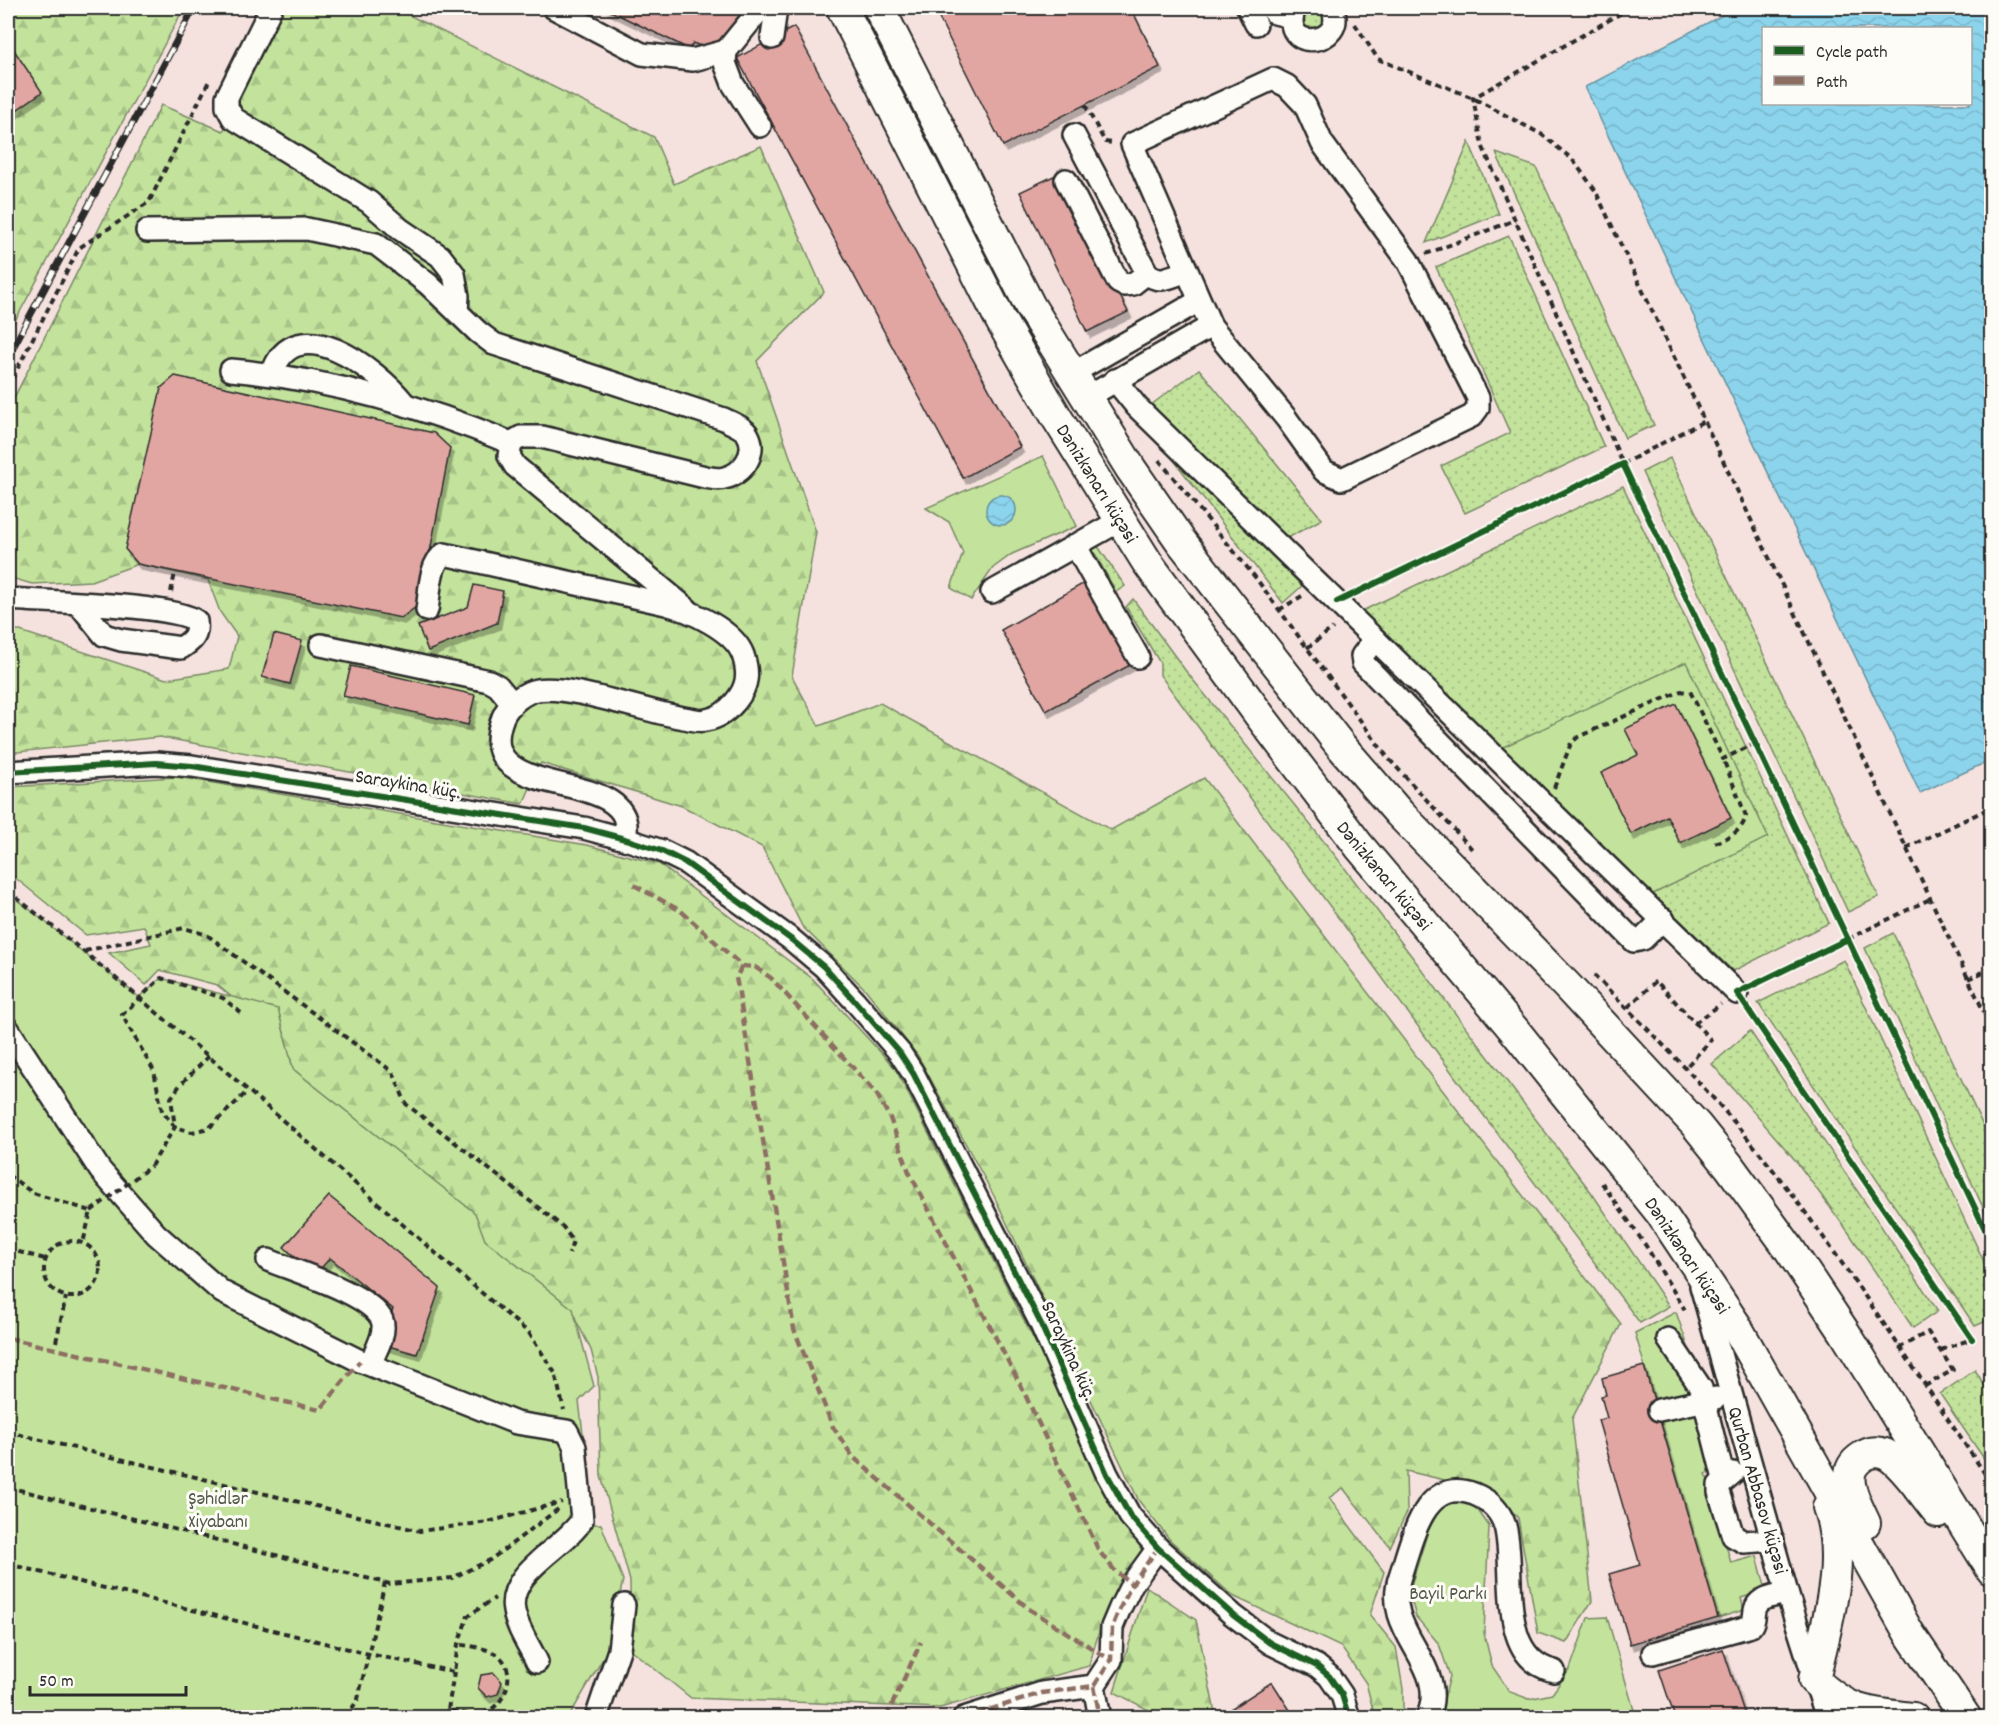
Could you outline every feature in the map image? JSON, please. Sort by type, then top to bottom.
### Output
[{"type":"highway","name":"Dənizkənarı küçəsi","points":[[842,8],[1001,321],[1120,520],[1180,609],[1359,846],[1632,1174],[1695,1262],[1735,1324],[1928,1665],[1966,1718]]},
{"type":"highway","name":"Dənizkənarı küçəsi","points":[[879,8],[1030,306],[1078,386],[1180,540],[1341,746],[1399,813],[1672,1099],[1729,1166],[1788,1247],[1845,1333],[1992,1570]]},
{"type":"highway","points":[[1928,1665],[1851,1491],[1849,1478],[1856,1461],[1874,1452],[1885,1454],[1895,1461],[1992,1577]]},
{"type":"highway","points":[[1813,1461],[1832,1517],[1837,1564],[1814,1680],[1840,1703],[1863,1711],[1896,1717]]},
{"type":"street","points":[[271,8],[227,97],[227,107],[233,118],[369,202],[400,229],[440,256],[454,274],[458,296],[457,310]]},
{"type":"street","points":[[554,8],[642,54],[693,60],[726,51]]},
{"type":"street","points":[[760,126],[733,84],[725,63],[726,51],[761,8]]},
{"type":"street","points":[[772,39],[776,8]]},
{"type":"street","points":[[1270,8],[1275,13],[1293,12],[1294,30],[1300,37],[1311,41],[1323,39],[1335,20],[1332,8]]},
{"type":"street","points":[[1273,79],[1280,81],[1305,105],[1322,143],[1408,261],[1478,398],[1478,408],[1472,416],[1342,479],[1324,471],[1286,418],[1211,326],[1132,144],[1273,79]]},
{"type":"street","points":[[1074,135],[1147,273],[1152,279],[1160,280],[1186,271]]},
{"type":"street","points":[[1066,180],[1118,282],[1124,285],[1133,284],[1147,273]]},
{"type":"street","points":[[376,244],[400,229]]},
{"type":"street","points":[[147,231],[307,230],[376,244],[428,284],[494,344],[724,419],[748,434],[750,444],[749,459],[739,472],[723,479],[705,477],[542,437],[521,437],[511,443]]},
{"type":"street","points":[[1078,386],[1199,301]]},
{"type":"street","points":[[1078,386],[1115,380],[1211,326]]},
{"type":"street","points":[[272,374],[277,357],[287,348],[318,344],[343,353],[370,369],[388,383],[405,403]]},
{"type":"street","points":[[231,369],[272,374],[405,403],[511,443]]},
{"type":"street","points":[[1115,380],[1137,407],[1737,993]]},
{"type":"street","points":[[511,443],[509,456],[515,466],[687,609],[730,637],[741,651],[748,671],[745,690],[729,710],[705,721],[663,714],[561,690],[536,690],[512,703],[503,717],[499,734],[499,747],[506,760],[519,772],[609,798],[626,815],[628,826],[626,839]]},
{"type":"street","points":[[992,591],[1120,520]]},
{"type":"street","points":[[1075,545],[1138,657]]},
{"type":"street","points":[[427,610],[434,567],[437,558],[444,554],[687,609]]},
{"type":"street","points":[[8,599],[166,610],[189,615],[196,621],[197,631],[193,640],[181,648],[121,640],[104,635],[79,604]]},
{"type":"street","points":[[1376,639],[1362,656],[1363,663],[1634,942],[1642,939],[1663,919]]},
{"type":"street","points":[[321,645],[489,681],[498,686],[512,703]]},
{"type":"street","name":"Saraykina küç.","points":[[8,772],[156,763],[192,765],[584,828],[662,851],[686,863],[806,951],[824,967],[883,1032],[913,1073],[1040,1322],[1107,1474],[1130,1516],[1158,1548],[1252,1630],[1270,1643],[1317,1666],[1329,1676],[1342,1695],[1349,1718]]},
{"type":"street","points":[[8,1029],[100,1170],[156,1234],[197,1273],[222,1292],[370,1364],[516,1423],[567,1431],[575,1447],[582,1520],[576,1530],[520,1581],[514,1596],[514,1611],[537,1662]]},
{"type":"street","points":[[268,1260],[346,1292],[373,1308],[382,1321],[382,1328],[370,1364]]},
{"type":"street","name":"Qurban Abbasov küçəsi","points":[[1695,1262],[1787,1593],[1827,1718]]},
{"type":"street","points":[[1668,1339],[1711,1400],[1724,1479]]},
{"type":"street","points":[[1659,1410],[1711,1400]]},
{"type":"street","points":[[1751,1460],[1724,1479],[1719,1485],[1719,1492],[1733,1536],[1744,1542],[1773,1540]]},
{"type":"street","points":[[1428,1718],[1433,1701],[1432,1682],[1400,1621],[1396,1606],[1398,1583],[1422,1516],[1428,1504],[1440,1494],[1452,1490],[1468,1492],[1483,1498],[1497,1510],[1508,1542],[1510,1599],[1520,1639],[1524,1650],[1539,1668],[1554,1671]]},
{"type":"street","points":[[1100,1718],[1094,1686],[1111,1660],[1112,1627],[1132,1584],[1158,1548]]},
{"type":"street","points":[[1653,1653],[1751,1626],[1755,1620],[1755,1607],[1761,1601],[1787,1593]]},
{"type":"street","points":[[596,1718],[619,1650],[624,1605]]},
{"type":"street","points":[[964,1718],[1042,1693],[1094,1686]]},
{"type":"path","points":[[1473,98],[1630,8]]},
{"type":"path","points":[[1351,17],[1378,59],[1473,98],[1541,134],[1572,159],[1595,190],[1992,1029]]},
{"type":"path","points":[[8,387],[79,248],[149,202],[210,79]]},
{"type":"path","points":[[1473,98],[1482,146],[1628,475]]},
{"type":"path","points":[[1085,105],[1105,142],[1132,144]]},
{"type":"path","points":[[1408,261],[1515,220]]},
{"type":"path","points":[[1612,469],[1704,421]]},
{"type":"path","points":[[1279,610],[1307,593]]},
{"type":"path","points":[[1307,648],[1334,630]]},
{"type":"path","points":[[1547,807],[1570,743],[1578,737],[1681,691],[1691,693],[1723,759],[1746,816],[1744,825],[1733,835],[1715,843]]},
{"type":"path","points":[[1749,733],[1759,754]]},
{"type":"path","points":[[1723,759],[1754,744]]},
{"type":"path","points":[[1906,848],[1992,807]]},
{"type":"path","points":[[8,891],[140,997],[529,1333],[555,1372],[567,1431]]},
{"type":"path","points":[[1838,944],[1930,899]]},
{"type":"path","points":[[85,951],[184,928],[207,935],[393,1072],[406,1104],[564,1227],[573,1242],[569,1254]]},
{"type":"path","points":[[1843,929],[1852,950]]},
{"type":"path","points":[[1968,979],[1992,968]]},
{"type":"path","points":[[241,1013],[223,998],[161,978],[122,1016],[154,1071],[162,1111],[175,1127],[192,1132],[210,1128],[248,1091]]},
{"type":"path","points":[[1628,1007],[1656,981],[1712,1040],[1685,1068]]},
{"type":"path","points":[[1695,1023],[1737,993]]},
{"type":"path","points":[[83,1243],[91,1211],[151,1166],[175,1127],[171,1098],[180,1084],[209,1056]]},
{"type":"path","points":[[8,1175],[33,1193],[91,1211]]},
{"type":"path","points":[[1601,1182],[1646,1246],[1689,1320]]},
{"type":"path","points":[[65,1242],[83,1243],[91,1248],[100,1263],[98,1281],[85,1294],[66,1297],[57,1294],[45,1279],[45,1259],[50,1251],[65,1242]]},
{"type":"path","points":[[8,1249],[45,1259]]},
{"type":"path","points":[[56,1342],[66,1297]]},
{"type":"path","points":[[1965,1329],[1977,1348]]},
{"type":"path","points":[[1899,1348],[1928,1332],[1941,1350],[1953,1370],[1924,1386]]},
{"type":"path","points":[[1941,1350],[1982,1335]]},
{"type":"path","points":[[8,1432],[420,1531],[488,1522],[572,1499],[490,1560],[452,1578],[385,1582],[8,1487]]},
{"type":"path","points":[[8,1564],[369,1654],[453,1672]]},
{"type":"path","points":[[346,1718],[358,1699],[385,1582]]},
{"type":"path","points":[[458,1644],[491,1651],[503,1660],[508,1672],[507,1689],[502,1701],[479,1714],[448,1710],[453,1672],[458,1644],[468,1616],[496,1597]]},
{"type":"green space","points":[[8,8],[184,8],[8,334]]},
{"type":"green space","points":[[284,8],[395,8],[654,137],[674,184],[761,146],[824,292],[757,361],[816,532],[792,676],[819,726],[880,703],[1111,830],[1204,778],[1621,1324],[1572,1419],[1592,1601],[1566,1643],[1538,1633],[1518,1518],[1496,1492],[1406,1471],[1407,1512],[1390,1547],[1343,1488],[1329,1498],[1384,1572],[1370,1615],[1396,1647],[1403,1689],[1403,1717],[1375,1717],[1366,1683],[1341,1647],[1233,1596],[1170,1540],[1139,1501],[994,1196],[918,1056],[866,990],[802,926],[762,847],[682,806],[541,763],[523,804],[160,737],[8,753],[8,627],[166,679],[229,669],[237,636],[220,612],[208,580],[138,564],[91,581],[32,584],[8,577],[8,410],[161,105],[223,131]]},
{"type":"green space","points":[[1301,8],[1325,8],[1328,15],[1323,29],[1307,31],[1302,26]]},
{"type":"green space","points":[[1469,142],[1499,214],[1426,243]]},
{"type":"green space","points":[[1496,153],[1536,167],[1654,425],[1625,438]]},
{"type":"green space","points":[[1509,236],[1604,447],[1465,513],[1441,466],[1510,433],[1436,267]]},
{"type":"green space","points":[[1199,369],[1322,519],[1286,539],[1151,405]]},
{"type":"green space","points":[[1160,442],[1302,586],[1283,603]]},
{"type":"green space","points":[[1043,456],[1077,526],[1012,554],[993,568],[971,600],[951,588],[963,553],[949,522],[926,508]]},
{"type":"green space","points":[[1670,458],[1879,897],[1848,912],[1642,472]]},
{"type":"green space","points":[[1623,486],[1829,923],[1733,971],[1362,611]]},
{"type":"green space","points":[[1097,545],[1125,586],[1116,592],[1092,548]]},
{"type":"green space","points":[[1133,599],[1185,670],[1334,854],[1591,1192],[1669,1306],[1640,1323],[1467,1093],[1160,675],[1160,663],[1126,607]]},
{"type":"green space","points":[[1686,662],[1768,837],[1653,894],[1501,748]]},
{"type":"green space","points":[[177,777],[587,845],[659,864],[813,979],[895,1068],[1145,1557],[1103,1618],[1089,1666],[940,1708],[691,1698],[631,1650],[630,1581],[601,1476],[598,1377],[591,1350],[578,1324],[480,1247],[474,1213],[293,1069],[278,1009],[245,1008],[217,985],[160,970],[146,985],[109,953],[151,944],[144,926],[86,935],[8,872],[8,787]]},
{"type":"green space","name":"Şəhidlər Xiyabanı","points":[[8,892],[139,997],[161,978],[278,1009],[293,1069],[475,1213],[485,1240],[573,1309],[594,1386],[579,1401],[594,1524],[601,1524],[623,1580],[608,1650],[569,1717],[59,1718],[8,1706]]},
{"type":"green space","points":[[1893,933],[1991,1143],[1991,1225],[1865,948]]},
{"type":"green space","points":[[1844,960],[1991,1277],[1991,1319],[1975,1326],[1758,1003]]},
{"type":"green space","points":[[1750,1031],[1938,1311],[1913,1328],[1849,1233],[1796,1161],[1712,1064]]},
{"type":"green space","points":[[1676,1312],[1729,1465],[1706,1474],[1731,1563],[1757,1556],[1766,1590],[1741,1598],[1744,1610],[1718,1618],[1635,1333]]},
{"type":"green space","points":[[1975,1370],[1991,1396],[1991,1469],[1940,1394]]},
{"type":"green space","name":"Bayil Parkı","points":[[1455,1501],[1475,1506],[1489,1526],[1484,1633],[1492,1666],[1510,1692],[1529,1699],[1552,1694],[1570,1669],[1588,1618],[1607,1617],[1636,1717],[1439,1717],[1450,1676],[1439,1644],[1416,1617],[1409,1592],[1428,1531],[1439,1510]]},
{"type":"green space","points":[[1147,1587],[1196,1620],[1216,1717],[1162,1717],[1114,1692]]},
{"type":"water","points":[[1736,8],[1991,8],[1991,760],[1920,793],[1585,87]]},
{"type":"water","points":[[1001,495],[1012,499],[1016,510],[1012,521],[1001,525],[990,521],[986,510],[990,499]]},
{"type":"building","points":[[604,8],[748,8],[736,33],[710,50],[693,43],[689,49]]},
{"type":"building","points":[[934,8],[1131,8],[1160,67],[1003,146]]},
{"type":"building","points":[[794,27],[1020,447],[963,478],[737,58]]},
{"type":"building","points":[[8,41],[42,92],[8,116]]},
{"type":"building","points":[[1060,173],[1128,312],[1087,332],[1020,192]]},
{"type":"building","points":[[175,376],[434,433],[450,448],[420,604],[401,618],[138,564],[125,549],[161,388]]},
{"type":"building","points":[[1086,582],[1132,664],[1046,711],[1001,630]]},
{"type":"building","points":[[474,585],[503,591],[497,623],[428,651],[418,626],[468,607]]},
{"type":"building","points":[[274,634],[302,641],[290,684],[262,677]]},
{"type":"building","points":[[351,666],[475,695],[468,725],[343,696]]},
{"type":"building","points":[[1676,704],[1731,818],[1680,843],[1667,816],[1631,834],[1601,773],[1638,755],[1625,729]]},
{"type":"building","points":[[329,1196],[440,1288],[417,1354],[381,1344],[393,1309],[330,1258],[315,1275],[284,1247]]},
{"type":"building","points":[[1644,1366],[1718,1618],[1630,1644],[1609,1574],[1640,1565],[1598,1420],[1607,1418],[1601,1396],[1606,1395],[1602,1378]]},
{"type":"building","points":[[1723,1649],[1746,1718],[1675,1718],[1659,1670]]},
{"type":"building","points":[[494,1673],[502,1682],[498,1694],[487,1697],[478,1688],[481,1675]]},
{"type":"building","points":[[1272,1682],[1295,1718],[1238,1718],[1232,1708]]},
{"type":"railway","points":[[8,357],[194,8]]},
{"type":"marked path","points":[[634,885],[681,911],[742,966],[755,967],[771,978],[876,1093],[890,1118],[909,1172],[1021,1386],[1099,1551],[1115,1571],[1132,1584]]},
{"type":"marked path","points":[[742,966],[736,978],[794,1329],[833,1427],[853,1457],[1029,1609],[1111,1660]]},
{"type":"marked path","points":[[8,1338],[320,1410],[360,1361]]},
{"type":"marked path","points":[[964,1718],[1042,1693],[1094,1686],[1111,1660],[1112,1627],[1120,1608],[1132,1584],[1158,1548]]},
{"type":"marked path","points":[[886,1718],[921,1642]]},
{"type":"marked path","points":[[1094,1686],[1100,1718]]},
{"type":"cycle path","points":[[1337,602],[1623,464],[1992,1244]]},
{"type":"cycle path","points":[[8,772],[156,763],[192,766],[584,828],[662,851],[686,863],[792,940],[824,967],[900,1053],[913,1073],[1040,1322],[1107,1474],[1130,1516],[1158,1548],[1233,1615],[1270,1643],[1317,1666],[1329,1676],[1342,1695],[1349,1718]]},
{"type":"cycle path","points":[[1848,939],[1737,993],[1972,1339]]}]
